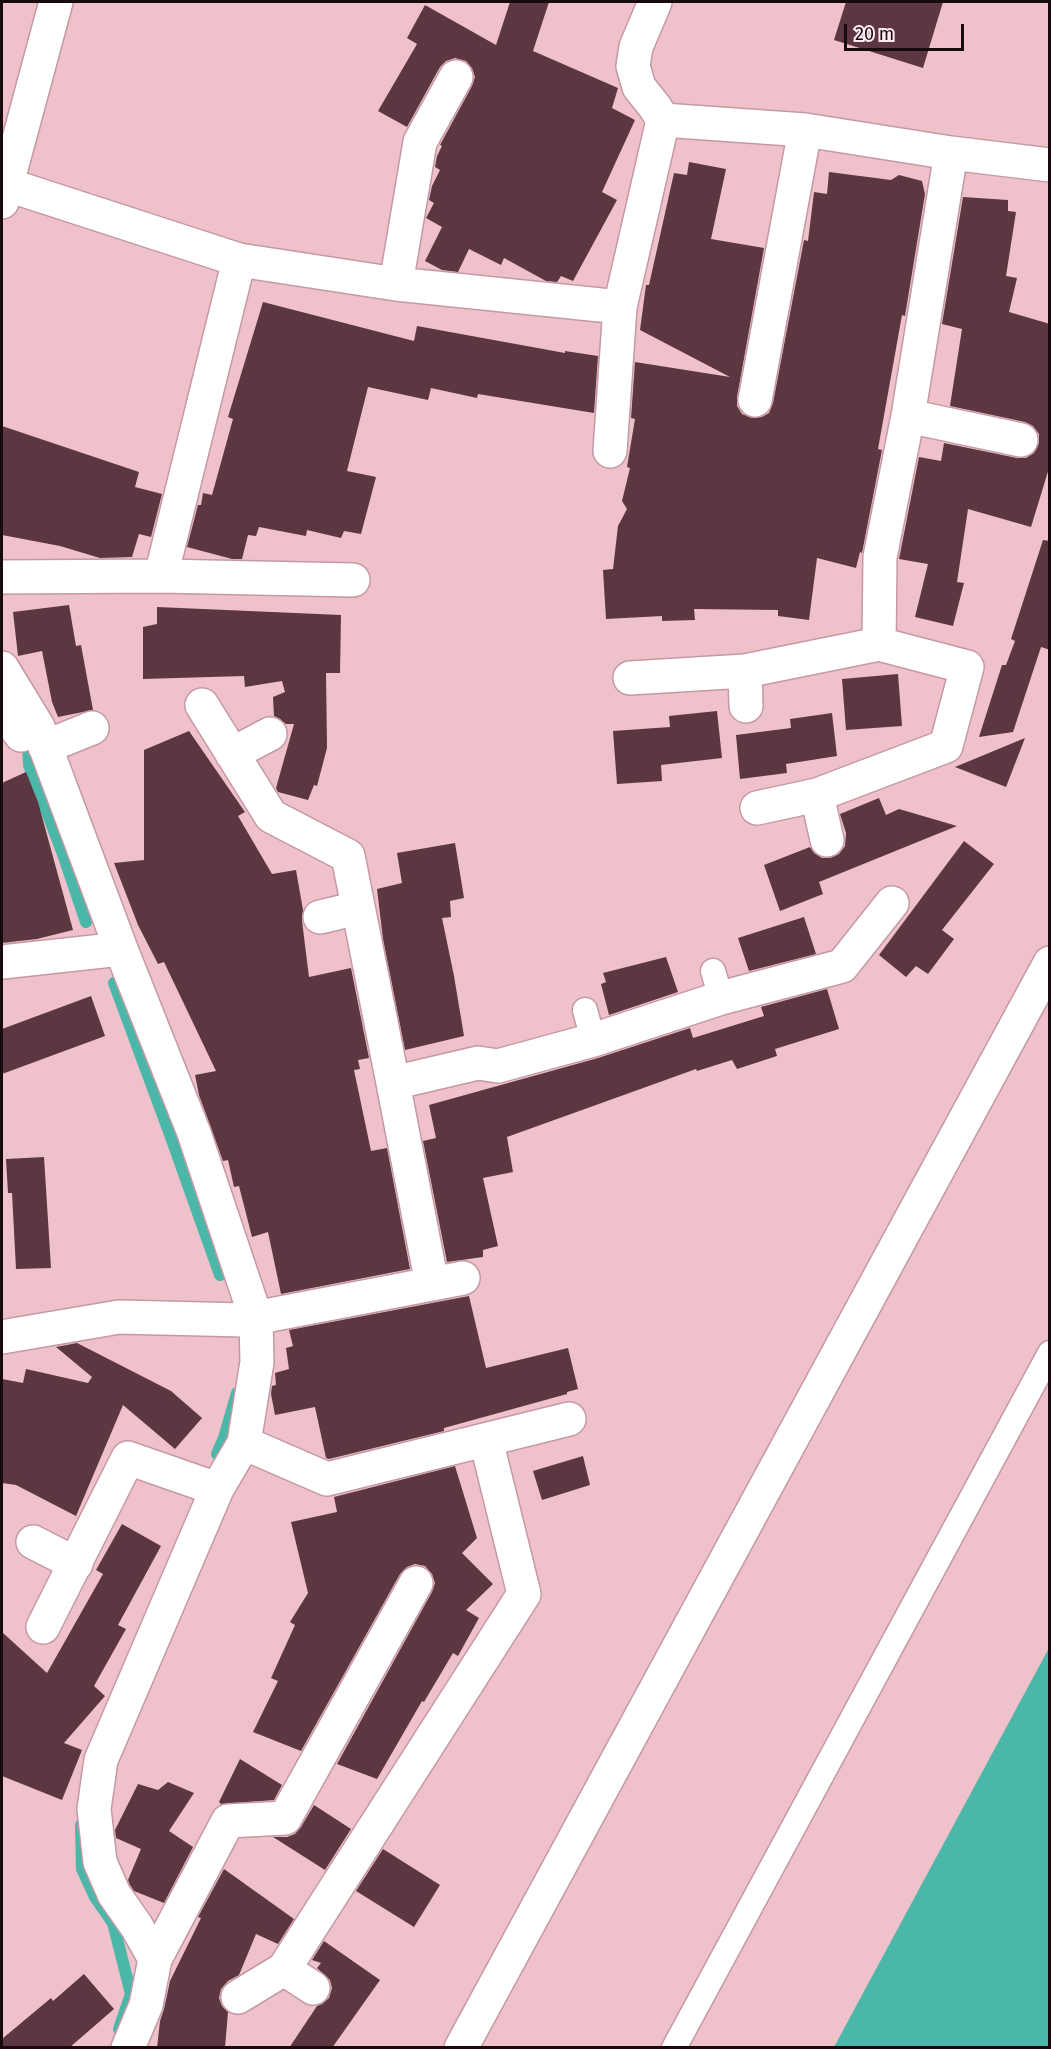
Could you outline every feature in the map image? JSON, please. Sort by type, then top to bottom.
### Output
[{"type":"street","points":[[56,2],[3,190],[239,260],[396,284],[620,307]]},
{"type":"street","points":[[610,451],[620,307],[663,120],[639,87],[633,66],[636,47],[655,2]]},
{"type":"street","points":[[396,284],[420,142],[456,77]]},
{"type":"street","points":[[663,120],[805,130],[951,153],[1050,165]]},
{"type":"street","points":[[755,400],[805,130]]},
{"type":"street","points":[[879,644],[880,557],[908,416],[951,153]]},
{"type":"street","points":[[160,576],[239,260]]},
{"type":"street","points":[[908,416],[1021,440]]},
{"type":"street","points":[[2,577],[160,576],[353,580]]},
{"type":"street","points":[[630,678],[745,672],[879,644],[967,668],[946,746],[817,795],[757,808]]},
{"type":"street","points":[[2,668],[42,737],[121,949],[194,1133],[256,1318],[257,1362],[244,1443],[217,1489],[101,1760],[99,1770],[94,1809],[100,1862],[114,1894],[137,1927],[155,1959]]},
{"type":"street","points":[[745,672],[746,706]]},
{"type":"street","points":[[2,1330],[119,1317],[244,1320],[447,1281],[393,1083],[348,856],[271,816],[202,705]]},
{"type":"street","points":[[2,709],[21,735],[42,737],[92,728]]},
{"type":"street","points":[[232,754],[270,734]]},
{"type":"street","points":[[817,795],[827,840]]},
{"type":"street","points":[[393,1083],[478,1064],[498,1066],[589,1025],[717,985],[842,966],[892,903]]},
{"type":"street","points":[[320,917],[358,908]]},
{"type":"street","points":[[2,962],[121,949]]},
{"type":"street","points":[[461,2048],[1050,963]]},
{"type":"street","points":[[244,1443],[327,1479],[569,1419]]},
{"type":"street","points":[[238,1997],[284,1969],[524,1594],[486,1440]]},
{"type":"street","points":[[44,1627],[128,1458],[217,1489]]},
{"type":"street","points":[[33,1542],[76,1564]]},
{"type":"street","points":[[128,2048],[146,2005],[155,1959],[228,1821],[285,1818],[333,1706],[416,1583]]},
{"type":"street","points":[[284,1969],[313,1988]]},
{"type":"lane","points":[[674,2048],[1050,1353]]},
{"type":"shaded area","points":[[1049,1648],[1049,2047],[834,2047]]},
{"type":"building","points":[[510,2],[549,2],[533,51],[618,88],[612,108],[635,120],[602,192],[617,200],[573,281],[561,276],[557,282],[546,281],[504,258],[501,265],[469,249],[458,272],[442,270],[425,261],[442,227],[426,218],[434,203],[429,200],[432,186],[440,170],[435,167],[437,156],[442,146],[440,145],[475,77],[466,61],[455,58],[446,61],[440,67],[407,127],[378,111],[417,44],[407,38],[425,5],[496,45]]},
{"type":"building","points":[[846,2],[943,2],[923,68],[834,40]]},
{"type":"building","points":[[689,162],[726,169],[711,239],[764,248],[737,397],[737,406],[742,414],[752,418],[762,417],[769,413],[773,403],[804,240],[808,241],[814,192],[827,194],[829,172],[891,180],[899,175],[922,181],[925,194],[905,316],[902,315],[878,449],[882,450],[862,553],[860,552],[856,568],[817,558],[809,620],[778,616],[778,610],[694,609],[695,620],[662,621],[662,616],[606,619],[603,570],[613,569],[618,526],[627,509],[622,501],[630,468],[627,467],[635,419],[631,418],[635,362],[730,377],[640,330],[646,285],[649,285],[674,173],[687,175]]},
{"type":"building","points":[[963,197],[1008,200],[1008,211],[1016,212],[1006,276],[1017,278],[1009,312],[1050,324],[1050,465],[1031,527],[968,509],[957,582],[964,583],[953,626],[915,617],[928,564],[899,559],[919,457],[941,461],[944,443],[1026,458],[1034,453],[1039,443],[1039,434],[1033,426],[1025,422],[950,406],[962,329],[942,324]]},
{"type":"building","points":[[263,302],[414,341],[417,326],[565,353],[565,351],[598,356],[594,413],[478,394],[477,398],[431,388],[428,400],[368,387],[347,471],[376,477],[361,534],[344,531],[341,538],[307,530],[306,536],[259,527],[256,536],[248,535],[242,559],[232,559],[187,547],[203,493],[212,495],[233,419],[228,417]]},
{"type":"building","points":[[2,426],[139,472],[135,487],[162,494],[151,537],[139,534],[132,557],[100,558],[60,546],[2,535]]},
{"type":"building","points":[[1043,540],[1050,541],[1050,650],[1041,647],[1013,732],[979,737],[1002,665],[1006,665],[1015,641],[1011,639]]},
{"type":"building","points":[[69,605],[76,646],[81,645],[93,710],[58,717],[52,702],[42,651],[18,656],[13,612]]},
{"type":"building","points":[[157,607],[341,615],[340,673],[326,673],[327,748],[317,786],[314,785],[308,800],[278,792],[276,788],[294,724],[286,724],[274,716],[273,697],[285,692],[282,681],[245,687],[244,676],[143,679],[143,627],[157,624]]},
{"type":"building","points":[[898,674],[902,726],[846,730],[842,679]]},
{"type":"building","points":[[717,711],[722,758],[661,765],[662,781],[617,784],[613,731],[670,727],[669,716]]},
{"type":"building","points":[[832,713],[837,756],[786,764],[787,773],[740,779],[736,735],[791,728],[790,719]]},
{"type":"building","points":[[189,731],[245,812],[238,816],[272,874],[296,870],[303,910],[302,921],[309,977],[351,968],[369,1058],[358,1060],[360,1069],[354,1070],[371,1151],[387,1148],[410,1269],[281,1294],[268,1232],[252,1237],[239,1186],[234,1187],[228,1160],[223,1161],[199,1095],[195,1075],[216,1071],[164,962],[158,964],[138,925],[114,863],[144,860],[144,750]]},
{"type":"building","points":[[1025,738],[1006,787],[955,767]]},
{"type":"building","points":[[26,772],[38,802],[73,930],[37,939],[2,943],[2,783]]},
{"type":"building","points":[[879,798],[886,815],[899,809],[957,826],[819,882],[823,894],[780,911],[764,865],[810,847],[822,858],[830,858],[839,854],[845,846],[846,833],[840,814]]},
{"type":"building","points":[[964,841],[994,864],[942,930],[954,939],[928,974],[916,966],[906,977],[879,955]]},
{"type":"building","points":[[455,843],[464,898],[450,901],[451,917],[442,918],[464,1036],[405,1050],[383,939],[377,889],[402,883],[397,853]]},
{"type":"building","points":[[804,917],[816,954],[749,971],[738,938]]},
{"type":"building","points":[[666,957],[678,992],[609,1015],[601,984],[606,982],[603,973]]},
{"type":"building","points":[[827,989],[839,1029],[775,1049],[777,1056],[737,1069],[732,1060],[697,1071],[696,1069],[507,1137],[513,1172],[483,1178],[498,1246],[483,1250],[483,1257],[447,1262],[423,1141],[436,1138],[429,1105],[598,1058],[690,1028],[693,1038],[764,1016],[761,1007]]},
{"type":"building","points":[[91,996],[105,1036],[2,1074],[2,1029]]},
{"type":"building","points":[[44,1157],[51,1268],[16,1269],[12,1193],[8,1193],[6,1159]]},
{"type":"building","points":[[469,1296],[486,1368],[568,1348],[578,1389],[444,1428],[444,1431],[329,1459],[326,1458],[315,1407],[275,1415],[271,1394],[272,1386],[276,1385],[275,1373],[289,1369],[286,1348],[293,1346],[289,1330]]},
{"type":"building","points":[[77,1343],[171,1391],[202,1418],[175,1449],[123,1405],[76,1516],[16,1485],[2,1483],[2,1379],[23,1383],[26,1369],[88,1383],[92,1377],[56,1347]]},
{"type":"building","points":[[583,1456],[590,1485],[542,1500],[533,1471]]},
{"type":"building","points":[[455,1466],[477,1538],[462,1553],[493,1584],[466,1610],[479,1618],[458,1656],[453,1653],[424,1702],[422,1701],[377,1779],[337,1764],[432,1592],[435,1583],[432,1574],[425,1566],[415,1564],[407,1567],[400,1574],[301,1751],[253,1732],[278,1681],[271,1678],[295,1625],[290,1622],[308,1593],[291,1522],[337,1512],[334,1497]]},
{"type":"building","points":[[122,1524],[161,1546],[118,1625],[126,1629],[94,1686],[105,1696],[64,1743],[82,1750],[62,1800],[2,1776],[2,1632],[47,1673],[103,1574],[96,1570]]},
{"type":"building","points":[[240,1759],[282,1785],[274,1800],[221,1804],[219,1802]]},
{"type":"building","points":[[168,1782],[194,1793],[169,1831],[193,1847],[164,1903],[134,1891],[128,1880],[141,1849],[116,1838],[115,1830],[138,1784],[158,1790]]},
{"type":"building","points":[[314,1805],[351,1829],[325,1870],[273,1837],[287,1837],[295,1834]]},
{"type":"building","points":[[383,1849],[440,1885],[414,1927],[356,1891]]},
{"type":"building","points":[[224,1869],[294,1919],[278,1944],[256,1934],[239,1975],[228,1981],[221,1989],[219,1998],[222,2006],[228,2012],[225,2048],[157,2048],[160,2021],[170,1981],[201,1918],[198,1917]]},
{"type":"building","points":[[324,1941],[380,1980],[332,2048],[289,2048],[317,2006],[329,1998],[332,1988],[330,1980],[317,1968],[321,1963],[312,1960]]},
{"type":"building","points":[[84,1974],[114,2009],[69,2048],[2,2048],[2,2039],[51,1998],[53,2001]]},
{"type":"waterway","points":[[28,742],[29,765],[86,922]]},
{"type":"waterway","points":[[114,983],[220,1275]]},
{"type":"waterway","points":[[217,1454],[237,1393]]},
{"type":"waterway","points":[[81,1825],[82,1869],[95,1897],[113,1923],[131,1994],[119,2029]]}]
